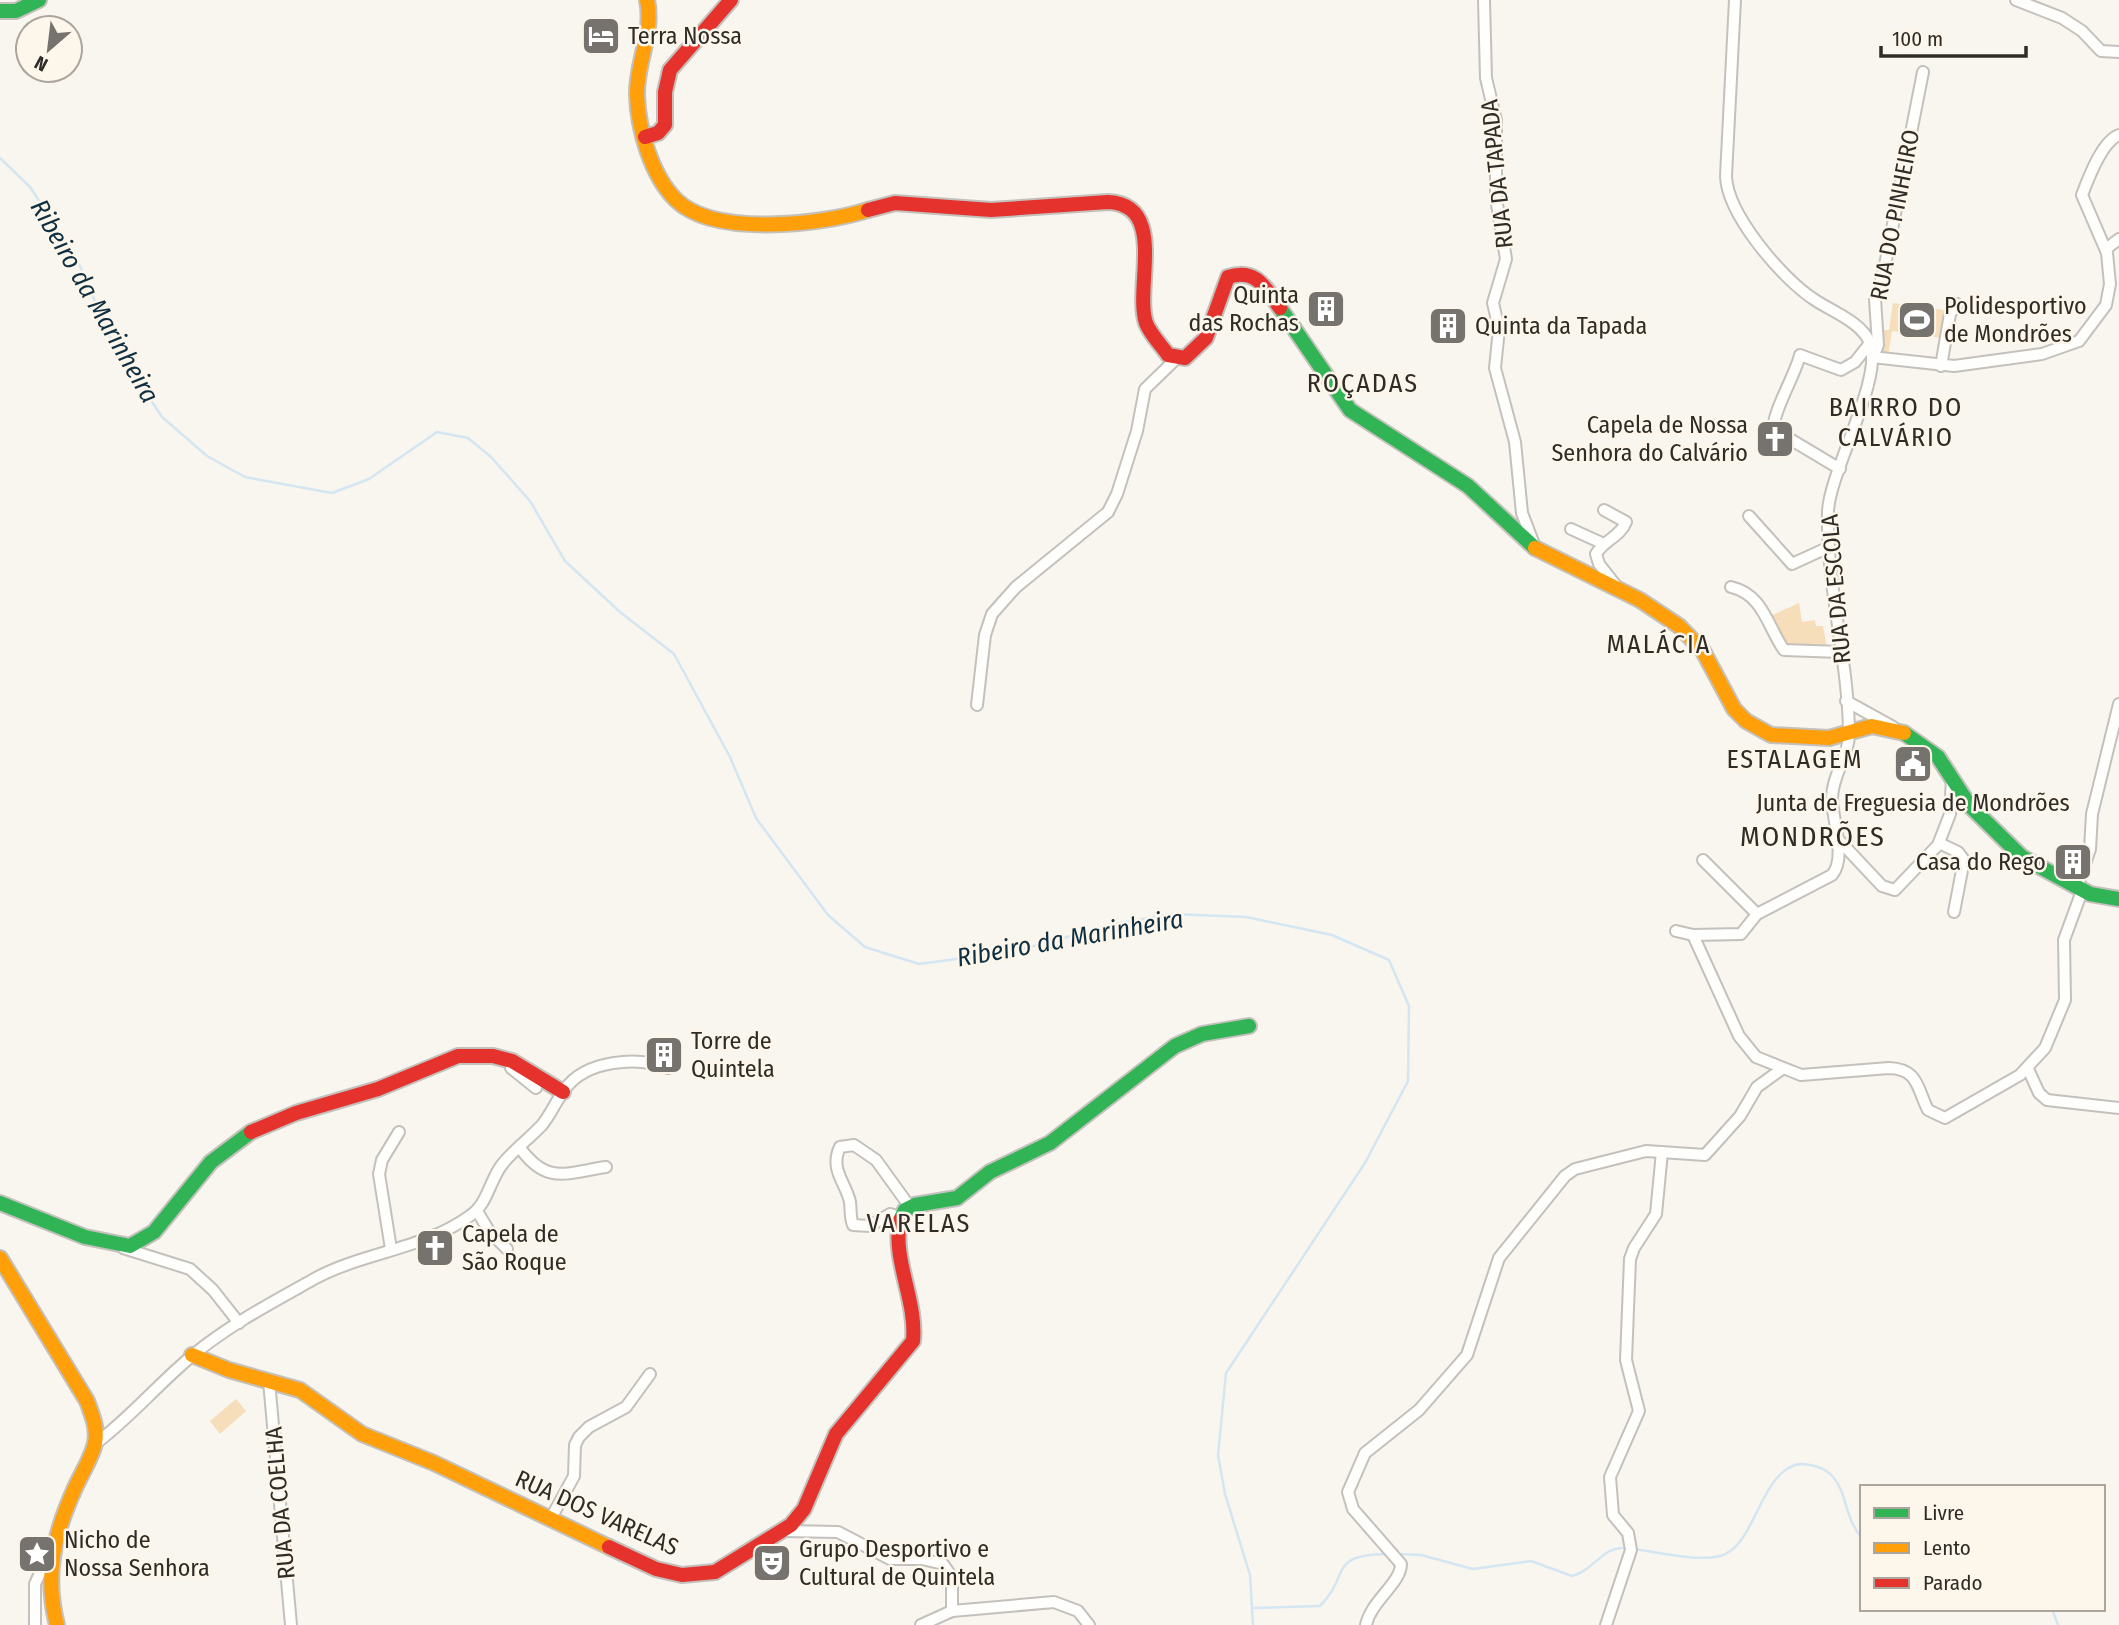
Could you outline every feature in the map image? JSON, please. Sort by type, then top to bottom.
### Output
[{"type":"street","points":[[0,11],[16,11],[39,0]]},
{"type":"street","points":[[647,0],[649,17],[637,89],[645,138],[663,182],[673,197],[703,215],[732,223],[849,215],[895,203],[987,210],[1108,202],[1126,204],[1137,214],[1143,229],[1147,326],[1166,353],[1177,358],[1187,357],[1205,341],[1228,277],[1241,273],[1259,278],[1347,407],[1468,486],[1536,549],[1659,611],[1688,633],[1706,656],[1734,709],[1753,726],[1771,735],[1801,739],[1825,738],[1877,726],[1908,735]]},
{"type":"street","points":[[645,138],[660,132],[666,125],[664,92],[670,71],[731,0]]},
{"type":"street","name":"RUA DA TAPADA","points":[[1484,0],[1486,78],[1496,120],[1497,205],[1506,262],[1493,303],[1499,329],[1496,372],[1516,446],[1522,513],[1536,549]]},
{"type":"street","points":[[1735,0],[1726,176],[1729,194],[1762,247],[1783,274],[1810,297],[1855,326],[1870,343],[1872,357],[1941,366],[2042,354],[2079,341],[2109,296],[2110,267],[2106,249],[2082,198],[2105,148],[2119,135]]},
{"type":"street","points":[[2016,0],[2062,18],[2082,31],[2101,51],[2119,52]]},
{"type":"street","name":"RUA DO PINHEIRO","points":[[1872,357],[1878,345],[1875,299],[1883,275],[1923,72]]},
{"type":"street","points":[[2106,249],[2119,239]]},
{"type":"street","points":[[1941,366],[1950,314],[1957,304]]},
{"type":"street","points":[[1840,469],[1780,433],[1774,427],[1774,419],[1794,379],[1800,355],[1841,370],[1855,362],[1870,343]]},
{"type":"street","name":"RUA DA ESCOLA","points":[[1849,732],[1841,652],[1831,590],[1829,504],[1872,357]]},
{"type":"street","points":[[977,705],[985,635],[992,614],[1022,583],[1108,512],[1117,494],[1137,431],[1145,389],[1177,358]]},
{"type":"street","points":[[1596,558],[1604,544],[1620,534],[1626,523],[1605,510]]},
{"type":"street","points":[[1749,516],[1792,564],[1829,547]]},
{"type":"street","points":[[1571,529],[1604,544]]},
{"type":"street","points":[[1584,535],[1596,558],[1619,590]]},
{"type":"street","points":[[1731,587],[1743,590],[1755,599],[1784,650],[1841,652]]},
{"type":"street","points":[[1846,701],[1908,735],[1934,753],[1973,809],[2022,857],[2080,889],[2099,897],[2119,899]]},
{"type":"street","points":[[1693,935],[1744,1044],[1756,1057],[1782,1069],[1805,1075],[1889,1068],[1903,1070],[1917,1080],[1928,1110],[1941,1118],[1952,1115],[2028,1069],[2045,1048],[2065,1000],[2064,940],[2090,849],[2092,814],[2119,704]]},
{"type":"street","points":[[1676,930],[1693,935],[1741,934],[1757,915],[1832,875],[1838,863],[1833,789],[1849,732]]},
{"type":"street","points":[[1836,837],[1882,886],[1893,890],[1900,886],[1939,843],[1950,814],[1952,776]]},
{"type":"street","points":[[1939,843],[1958,852],[1965,862],[1954,912]]},
{"type":"street","points":[[1703,860],[1757,915]]},
{"type":"street","points":[[905,1212],[870,1155],[854,1145],[840,1147],[837,1155],[838,1174],[850,1201],[853,1226],[870,1226],[890,1214],[905,1212],[957,1198],[990,1172],[1050,1143],[1175,1046],[1202,1034],[1249,1026]]},
{"type":"street","points":[[468,1055],[483,1057],[518,1071],[536,1087]]},
{"type":"street","points":[[121,1247],[135,1245],[150,1237],[208,1165],[251,1131],[285,1116],[380,1089],[438,1059],[468,1055],[493,1056],[514,1062],[563,1092]]},
{"type":"street","points":[[95,1444],[192,1355],[239,1323],[319,1276],[428,1236],[477,1211],[499,1168],[547,1118],[563,1092],[591,1071],[615,1063],[646,1062],[668,1068]]},
{"type":"street","points":[[1366,1625],[1376,1601],[1400,1571],[1394,1553],[1348,1501],[1348,1492],[1363,1456],[1419,1410],[1465,1359],[1475,1340],[1497,1263],[1565,1176],[1579,1167],[1636,1152],[1699,1155],[1708,1153],[1740,1116],[1757,1087],[1782,1069]]},
{"type":"street","points":[[2028,1069],[2039,1093],[2047,1100],[2119,1108]]},
{"type":"street","points":[[391,1249],[379,1174],[382,1160],[399,1132]]},
{"type":"street","points":[[520,1148],[533,1165],[544,1173],[564,1174],[606,1167]]},
{"type":"street","points":[[1606,1625],[1631,1549],[1627,1531],[1613,1515],[1608,1482],[1639,1414],[1626,1360],[1630,1259],[1634,1248],[1655,1218],[1662,1152]]},
{"type":"street","points":[[0,1203],[103,1243],[190,1269],[213,1290],[239,1323]]},
{"type":"street","points":[[477,1211],[489,1231],[507,1249]]},
{"type":"street","name":"RUA DOS VARELAS","points":[[192,1355],[229,1370],[310,1395],[362,1434],[434,1463],[656,1569],[682,1575],[707,1574],[723,1569],[784,1531],[804,1509],[836,1434],[913,1341],[915,1321],[899,1248],[905,1212]]},
{"type":"street","points":[[0,1258],[87,1401],[95,1422],[95,1444],[35,1584],[35,1625]]},
{"type":"street","points":[[550,1520],[574,1476],[575,1445],[579,1437],[589,1427],[626,1407],[650,1374]]},
{"type":"street","name":"RUA DA COELHA","points":[[269,1381],[291,1625]]},
{"type":"street","points":[[784,1531],[838,1532],[890,1559],[937,1562],[951,1572],[952,1611]]},
{"type":"street","points":[[50,1550],[47,1584],[57,1625]]},
{"type":"street","points":[[921,1625],[952,1611],[1057,1602],[1078,1611],[1089,1625]]},
{"type":"shaded area","name":"Polidesportivo de Mondrões","points":[[1893,303],[1945,310],[1941,338],[1892,331],[1888,356],[1883,356],[1881,330],[1889,330]]},
{"type":"shaded area","points":[[1799,603],[1802,622],[1815,620],[1816,626],[1823,626],[1827,648],[1787,649],[1770,616]]},
{"type":"shaded area","points":[[236,1399],[246,1411],[220,1434],[210,1421]]},
{"type":"waterway","name":"Ribeiro da Marinheira","points":[[0,158],[30,187],[76,257],[111,339],[162,417],[207,456],[245,477],[332,493],[369,479],[437,432],[468,438],[491,457],[530,501],[565,561],[620,612],[674,654],[730,757],[756,818],[828,915],[865,947],[919,964],[1016,951],[1114,924],[1172,914],[1246,917],[1332,935],[1389,960],[1409,1006],[1408,1081],[1365,1163],[1226,1373],[1218,1455],[1225,1494],[1250,1575],[1253,1625]]},
{"type":"waterway","points":[[1633,1549],[1710,1558],[1732,1550],[1742,1539],[1775,1480],[1786,1470],[1799,1464],[1816,1466],[1828,1472],[1836,1481],[1854,1527],[1860,1535]]},
{"type":"waterway","points":[[1397,1554],[1421,1555],[1473,1569],[1531,1561],[1572,1576],[1587,1569],[1604,1554],[1618,1548],[1626,1548]]},
{"type":"waterway","points":[[1254,1608],[1320,1606],[1348,1563],[1368,1555],[1387,1554]]},
{"type":"waterway","points":[[2053,1611],[2058,1625]]},
{"type":"traffic: fast","points":[[0,11],[16,11],[39,0]]},
{"type":"traffic: fast","points":[[1280,308],[1350,410],[1468,486],[1535,548]]},
{"type":"traffic: fast","points":[[1904,733],[1938,757],[1970,806],[2022,857],[2090,894],[2119,899]]},
{"type":"traffic: fast","points":[[900,1220],[905,1210],[915,1205],[957,1198],[990,1172],[1050,1143],[1175,1046],[1202,1034],[1249,1026]]},
{"type":"traffic: fast","points":[[0,1203],[85,1237],[130,1246],[154,1232],[211,1162],[251,1132]]},
{"type":"traffic: slow","points":[[647,0],[647,36],[637,83],[638,108],[643,137],[653,165],[676,200],[693,212],[741,223],[797,223],[868,210]]},
{"type":"traffic: slow","points":[[1535,548],[1640,600],[1679,626],[1703,651],[1734,709],[1746,721],[1771,735],[1829,738],[1872,726],[1904,733]]},
{"type":"traffic: slow","points":[[0,1258],[87,1401],[95,1427],[94,1449],[61,1522],[53,1555],[51,1589],[57,1625]]},
{"type":"traffic: slow","points":[[192,1355],[229,1370],[300,1390],[362,1434],[434,1463],[609,1547]]},
{"type":"traffic: jam","points":[[645,137],[658,133],[665,125],[665,92],[670,70],[731,0]]},
{"type":"traffic: jam","points":[[868,210],[895,203],[991,210],[1108,202],[1126,207],[1138,217],[1143,232],[1143,308],[1146,323],[1168,355],[1185,358],[1206,338],[1228,277],[1253,277],[1280,308]]},
{"type":"traffic: jam","points":[[251,1132],[296,1113],[378,1089],[458,1056],[493,1056],[512,1061],[563,1092]]},
{"type":"traffic: jam","points":[[609,1547],[656,1569],[682,1575],[715,1572],[791,1525],[804,1509],[836,1434],[913,1341],[912,1310],[899,1250],[900,1220]]},
{"type":"place","name":"Terra Nossa","points":[[601,36]]},
{"type":"place","name":"Quinta das Rochas","points":[[1326,309]]},
{"type":"place","name":"Polidesportivo de Mondrões","points":[[1917,320]]},
{"type":"place","name":"Quinta da Tapada","points":[[1448,326]]},
{"type":"place","name":"Capela de Nossa Senhora do Calvário","points":[[1775,439]]},
{"type":"place","name":"Junta de Freguesia de Mondrões","points":[[1913,764]]},
{"type":"place","name":"Casa do Rego","points":[[2073,862]]},
{"type":"place","name":"Torre de Quintela","points":[[664,1055]]},
{"type":"place","name":"Capela de São Roque","points":[[435,1248]]},
{"type":"place","name":"Nicho de Nossa Senhora","points":[[37,1554]]},
{"type":"place","name":"Grupo Desportivo e Cultural de Quintela","points":[[772,1563]]},
{"type":"district","name":"ROÇADAS","points":[[1363,383]]},
{"type":"district","name":"BAIRRO DO CALVÁRIO","points":[[1896,422]]},
{"type":"district","name":"MALÁCIA","points":[[1659,644]]},
{"type":"district","name":"ESTALAGEM","points":[[1795,759]]},
{"type":"district","name":"MONDRÕES","points":[[1813,836]]},
{"type":"district","name":"VARELAS","points":[[919,1223]]}]
